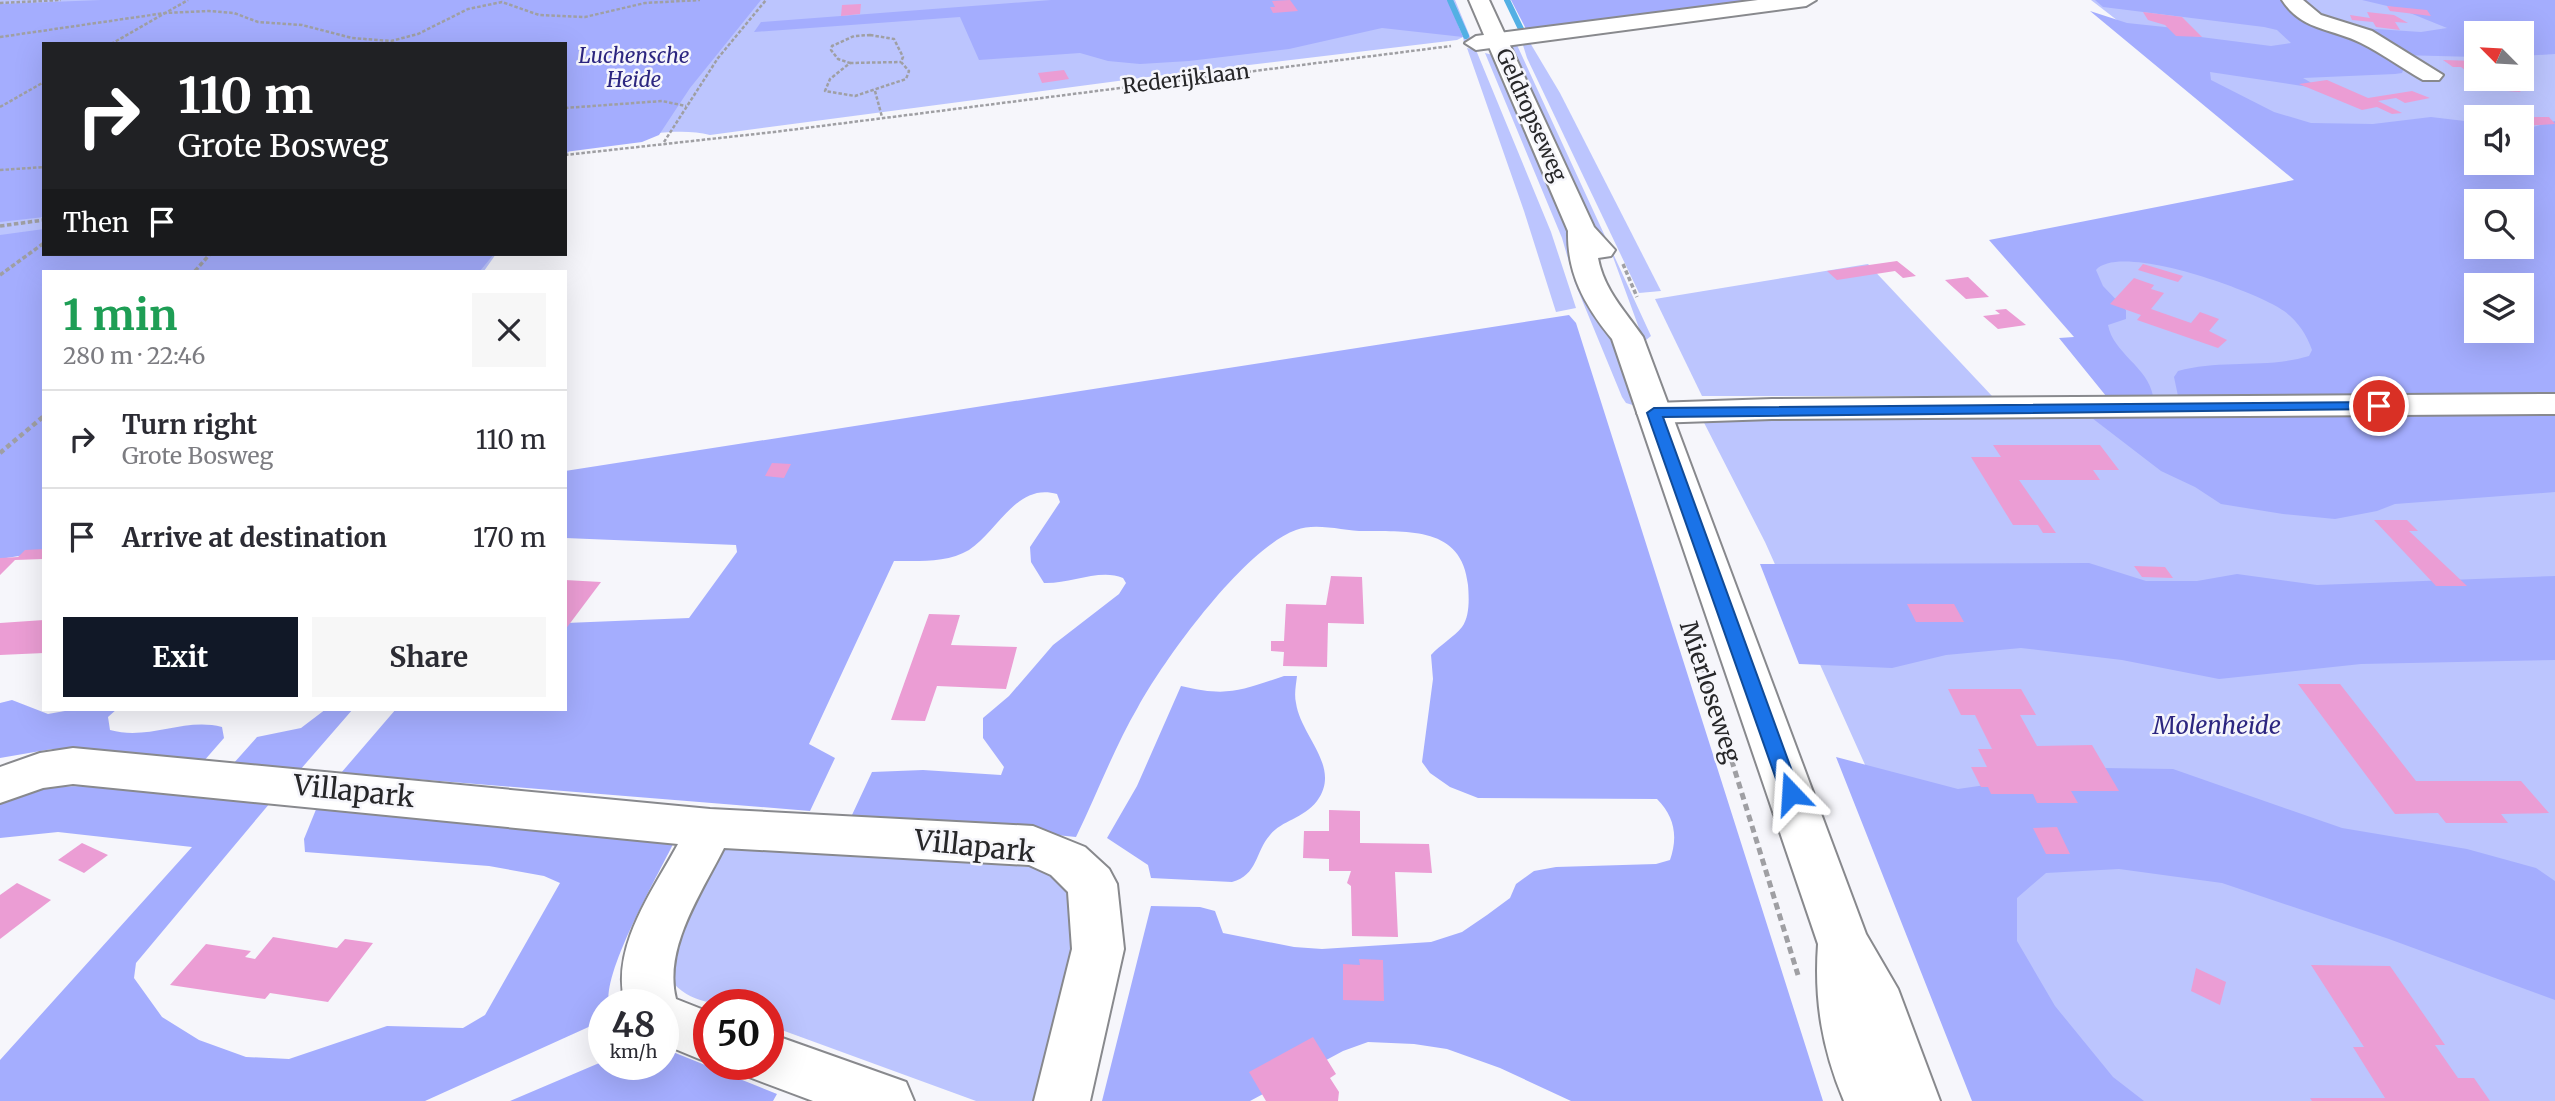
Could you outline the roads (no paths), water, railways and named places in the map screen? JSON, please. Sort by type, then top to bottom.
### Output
[{"type":"street","name":"Geldropseweg","points":[[1479,0],[1487,41],[1582,231],[1581,249],[1586,274],[1617,314]]},
{"type":"street","points":[[1487,41],[1806,0]]},
{"type":"street","points":[[2292,0],[2298,11],[2326,25],[2365,37],[2431,75]]},
{"type":"street","name":"Mierloseweg","points":[[1617,314],[1844,944],[1872,989],[1912,1101]]},
{"type":"street","points":[[1654,413],[1785,409],[2555,404]]},
{"type":"street","name":"Villapark","points":[[0,785],[40,771],[73,766],[710,828],[1034,846],[1068,861],[1092,884],[1098,949],[1062,1101]]},
{"type":"street","points":[[647,989],[645,980],[657,932],[710,828]]},
{"type":"street","name":"Mierloseweg","points":[[1844,944],[1841,980],[1845,1024],[1872,1101]]},
{"type":"street","points":[[784,1065],[886,1101]]},
{"type":"waterway","points":[[1450,0],[1466,36]]},
{"type":"waterway","points":[[1507,0],[1521,29]]},
{"type":"park label","name":"Luchensche Heide","points":[[634,68]]},
{"type":"park label","name":"Molenheide","points":[[2217,726]]}]
